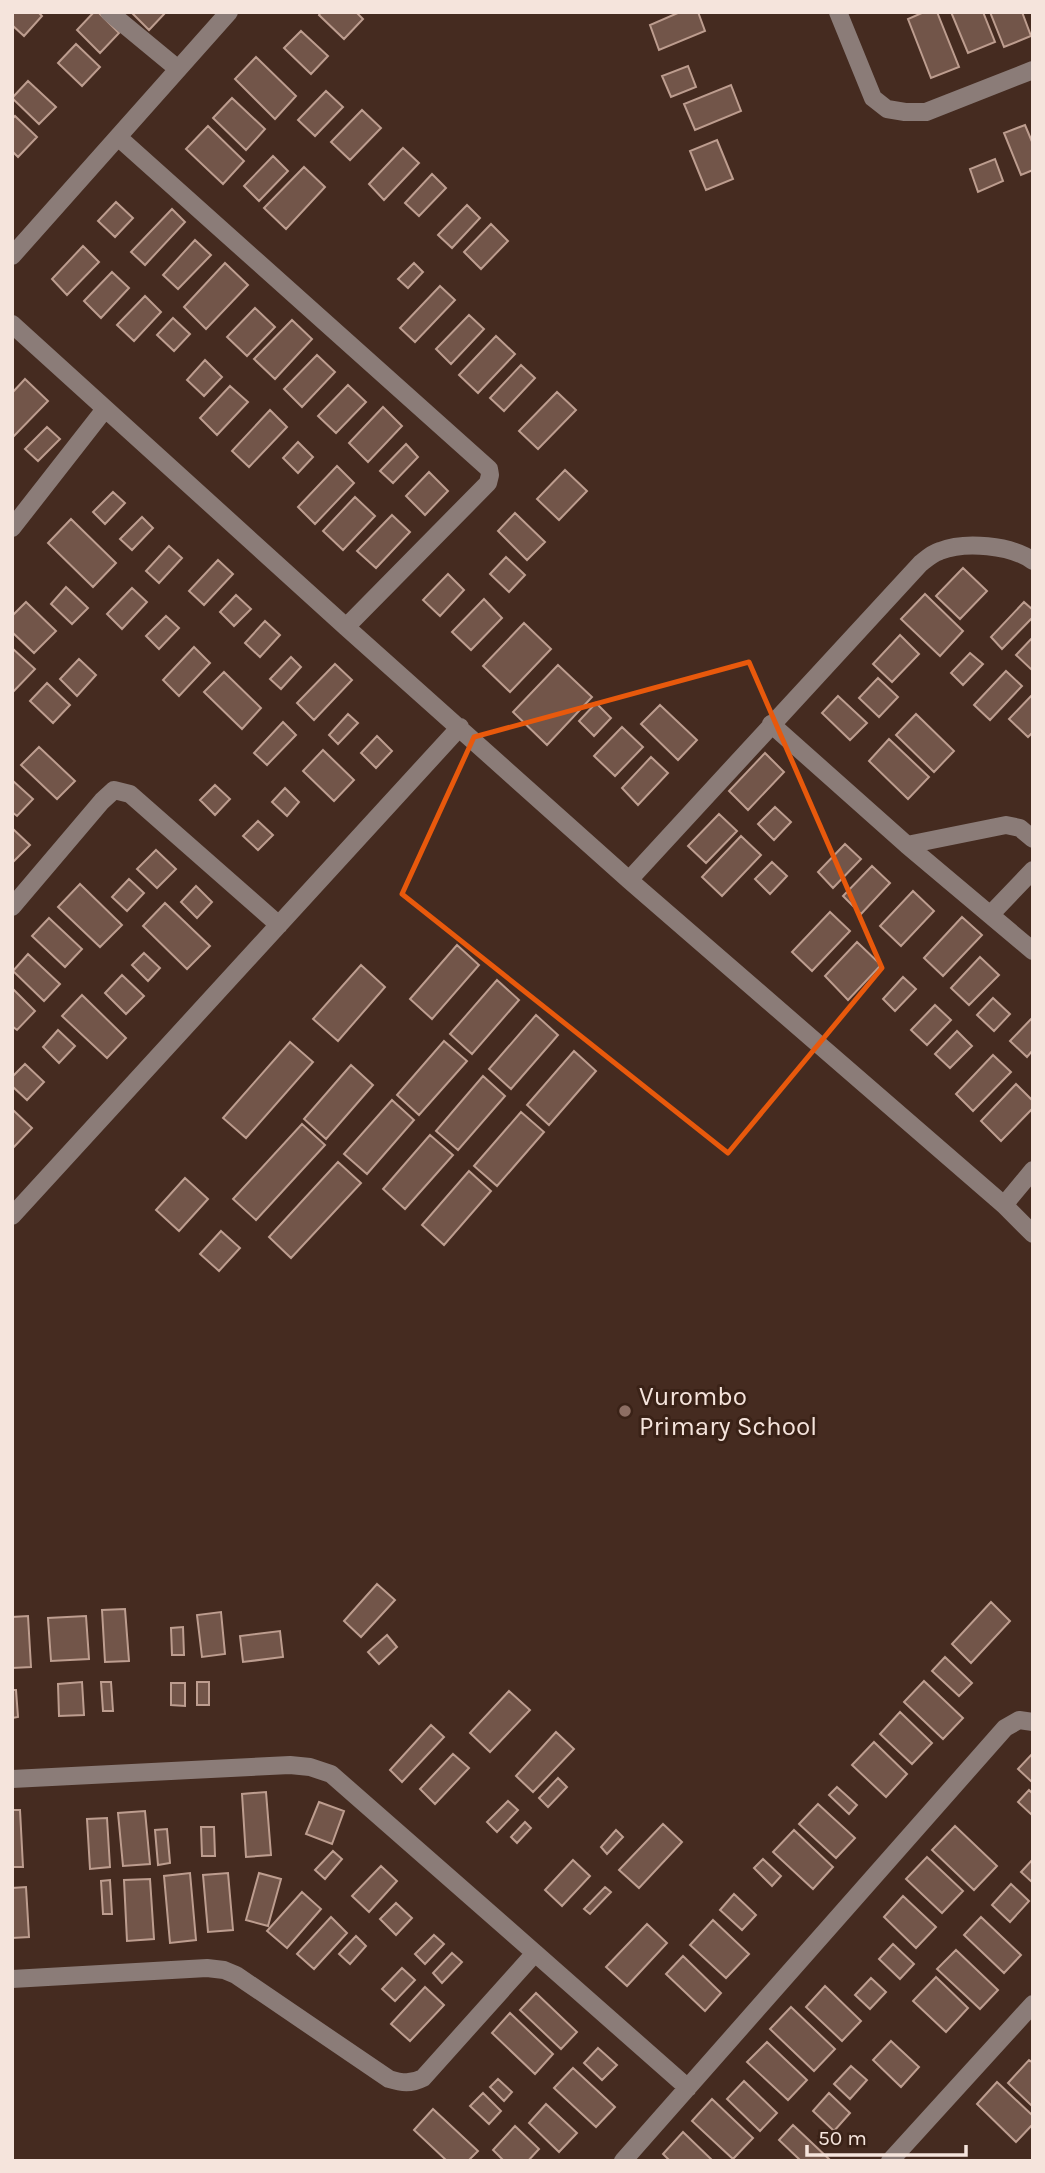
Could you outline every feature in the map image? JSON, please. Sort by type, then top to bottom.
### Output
[{"type":"street","points":[[109,12],[178,69]]},
{"type":"street","points":[[12,256],[229,12]]},
{"type":"street","points":[[838,12],[873,98],[887,109],[926,112],[1033,70]]},
{"type":"street","points":[[118,137],[489,469],[488,483],[346,627]]},
{"type":"street","points":[[12,324],[629,880],[1004,1205],[1033,1234]]},
{"type":"street","points":[[12,528],[105,409]]},
{"type":"street","points":[[629,880],[921,563],[938,551],[970,544],[1008,551],[1033,561]]},
{"type":"street","points":[[771,724],[907,845],[1033,951]]},
{"type":"street","points":[[12,1216],[460,727]]},
{"type":"street","points":[[12,907],[114,790],[130,794],[279,925]]},
{"type":"street","points":[[907,845],[1006,825],[1020,828],[1033,838]]},
{"type":"street","points":[[990,915],[1033,870]]},
{"type":"street","points":[[1004,1205],[1033,1170]]},
{"type":"street","points":[[623,2161],[1005,1728],[1019,1720],[1033,1722]]},
{"type":"street","points":[[12,1779],[290,1765],[310,1767],[331,1774],[688,2088]]},
{"type":"street","points":[[12,1979],[207,1968],[224,1970],[236,1975],[389,2079],[402,2083],[423,2078],[535,1953]]},
{"type":"street","points":[[890,2161],[1033,2004]]},
{"type":"highlighted area","points":[[749,662],[882,968],[728,1153],[402,894],[474,737]]},
{"type":"building","points":[[12,12],[38,12],[42,16],[24,36],[12,25]]},
{"type":"building","points":[[94,12],[98,12],[119,33],[100,53],[77,30]]},
{"type":"building","points":[[131,12],[166,12],[149,30]]},
{"type":"building","points":[[321,12],[356,12],[363,19],[344,39],[319,15]]},
{"type":"building","points":[[680,12],[698,12],[705,31],[659,50],[650,25]]},
{"type":"building","points":[[924,12],[937,12],[959,67],[931,78],[908,19]]},
{"type":"building","points":[[951,12],[983,12],[995,42],[968,53]]},
{"type":"building","points":[[990,12],[1022,12],[1031,36],[1004,47]]},
{"type":"building","points":[[301,31],[328,56],[311,74],[284,48]]},
{"type":"building","points":[[76,44],[100,67],[82,86],[58,63]]},
{"type":"building","points":[[256,57],[296,96],[275,119],[235,79]]},
{"type":"building","points":[[688,66],[696,87],[671,97],[662,76]]},
{"type":"building","points":[[28,81],[56,107],[39,124],[12,98]]},
{"type":"building","points":[[731,85],[741,111],[695,130],[684,104]]},
{"type":"building","points":[[326,91],[343,107],[315,136],[298,120]]},
{"type":"building","points":[[232,98],[265,129],[246,150],[213,118]]},
{"type":"building","points":[[362,110],[381,128],[350,160],[331,142]]},
{"type":"building","points":[[15,116],[37,137],[18,157],[12,151],[12,119]]},
{"type":"building","points":[[1025,125],[1033,144],[1033,170],[1021,175],[1004,133]]},
{"type":"building","points":[[208,126],[244,161],[223,184],[186,149]]},
{"type":"building","points":[[717,140],[733,179],[706,190],[690,151]]},
{"type":"building","points":[[403,148],[419,163],[384,200],[369,184]]},
{"type":"building","points":[[273,156],[288,171],[259,201],[244,186]]},
{"type":"building","points":[[995,159],[1003,181],[978,192],[970,169]]},
{"type":"building","points":[[304,167],[325,187],[286,229],[264,208]]},
{"type":"building","points":[[432,174],[446,188],[419,216],[405,203]]},
{"type":"building","points":[[116,202],[133,218],[115,237],[98,221]]},
{"type":"building","points":[[467,205],[480,218],[452,248],[438,235]]},
{"type":"building","points":[[172,209],[185,222],[145,265],[131,252]]},
{"type":"building","points":[[491,224],[508,241],[481,269],[464,252]]},
{"type":"building","points":[[195,240],[211,255],[178,289],[163,275]]},
{"type":"building","points":[[83,246],[99,262],[67,295],[52,279]]},
{"type":"building","points":[[225,263],[248,285],[206,329],[184,307]]},
{"type":"building","points":[[414,263],[423,272],[408,288],[398,279]]},
{"type":"building","points":[[112,272],[129,288],[101,318],[84,301]]},
{"type":"building","points":[[440,286],[455,300],[415,342],[400,328]]},
{"type":"building","points":[[145,296],[161,312],[134,341],[117,325]]},
{"type":"building","points":[[255,308],[275,327],[247,356],[227,337]]},
{"type":"building","points":[[469,315],[484,329],[451,364],[436,349]]},
{"type":"building","points":[[173,318],[190,334],[174,351],[157,335]]},
{"type":"building","points":[[292,320],[312,339],[275,379],[254,359]]},
{"type":"building","points":[[496,336],[515,354],[478,393],[459,375]]},
{"type":"building","points":[[317,355],[335,372],[302,407],[284,389]]},
{"type":"building","points":[[205,360],[222,377],[204,396],[187,380]]},
{"type":"building","points":[[521,365],[535,378],[504,411],[490,398]]},
{"type":"building","points":[[25,379],[48,401],[12,438],[12,393]]},
{"type":"building","points":[[348,385],[366,402],[336,433],[318,416]]},
{"type":"building","points":[[230,386],[248,402],[217,435],[200,418]]},
{"type":"building","points":[[557,392],[576,410],[538,449],[519,431]]},
{"type":"building","points":[[383,407],[402,426],[368,462],[349,443]]},
{"type":"building","points":[[270,410],[287,427],[249,467],[232,451]]},
{"type":"building","points":[[47,427],[60,439],[38,461],[25,449]]},
{"type":"building","points":[[298,442],[313,457],[298,473],[283,458]]},
{"type":"building","points":[[406,444],[418,457],[393,483],[380,471]]},
{"type":"building","points":[[337,466],[354,483],[315,524],[298,507]]},
{"type":"building","points":[[565,470],[587,491],[559,520],[537,499]]},
{"type":"building","points":[[429,472],[448,491],[425,515],[406,496]]},
{"type":"building","points":[[113,492],[125,503],[105,524],[93,512]]},
{"type":"building","points":[[355,497],[375,516],[343,550],[323,531]]},
{"type":"building","points":[[515,513],[545,542],[527,560],[498,531]]},
{"type":"building","points":[[392,515],[410,532],[376,568],[357,551]]},
{"type":"building","points":[[142,517],[153,528],[132,550],[120,539]]},
{"type":"building","points":[[71,519],[116,563],[93,587],[48,543]]},
{"type":"building","points":[[169,546],[182,558],[159,583],[146,571]]},
{"type":"building","points":[[506,557],[525,575],[509,592],[490,574]]},
{"type":"building","points":[[218,560],[233,574],[204,605],[189,591]]},
{"type":"building","points":[[963,568],[987,591],[960,619],[936,596]]},
{"type":"building","points":[[448,574],[464,590],[440,616],[423,600]]},
{"type":"building","points":[[66,587],[88,608],[72,624],[51,604]]},
{"type":"building","points":[[132,588],[147,602],[122,629],[107,614]]},
{"type":"building","points":[[925,594],[963,631],[940,656],[901,619]]},
{"type":"building","points":[[236,595],[251,609],[234,626],[220,612]]},
{"type":"building","points":[[484,599],[502,618],[471,650],[452,632]]},
{"type":"building","points":[[26,602],[56,631],[34,653],[12,632],[12,616]]},
{"type":"building","points":[[1024,602],[1033,610],[1033,617],[1002,649],[991,637]]},
{"type":"building","points":[[166,616],[179,628],[159,649],[146,636]]},
{"type":"building","points":[[265,621],[280,635],[260,657],[245,643]]},
{"type":"building","points":[[524,623],[551,649],[510,692],[483,666]]},
{"type":"building","points":[[900,635],[919,654],[892,682],[873,664]]},
{"type":"building","points":[[1033,637],[1033,671],[1016,655]]},
{"type":"building","points":[[194,647],[210,663],[179,696],[163,680]]},
{"type":"building","points":[[12,648],[35,669],[12,693]]},
{"type":"building","points":[[970,653],[983,664],[963,685],[951,673]]},
{"type":"building","points":[[291,657],[301,667],[281,689],[270,679]]},
{"type":"building","points":[[79,659],[96,675],[77,696],[60,679]]},
{"type":"building","points":[[335,664],[352,680],[314,720],[297,703]]},
{"type":"building","points":[[558,665],[592,697],[547,745],[513,712]]},
{"type":"building","points":[[1006,671],[1022,686],[990,720],[974,705]]},
{"type":"building","points":[[224,672],[261,708],[242,729],[204,692]]},
{"type":"building","points":[[878,678],[898,697],[879,717],[859,698]]},
{"type":"building","points":[[47,683],[70,705],[53,723],[30,701]]},
{"type":"building","points":[[1033,694],[1033,732],[1028,737],[1009,719]]},
{"type":"building","points":[[838,696],[867,723],[850,740],[822,713]]},
{"type":"building","points":[[596,703],[611,718],[594,736],[579,721]]},
{"type":"building","points":[[660,705],[697,740],[678,760],[641,724]]},
{"type":"building","points":[[348,714],[358,723],[338,744],[329,735]]},
{"type":"building","points":[[916,714],[954,751],[934,772],[896,735]]},
{"type":"building","points":[[283,722],[296,735],[267,765],[254,753]]},
{"type":"building","points":[[622,727],[643,747],[615,776],[594,756]]},
{"type":"building","points":[[377,736],[392,751],[376,768],[361,753]]},
{"type":"building","points":[[889,739],[929,777],[908,799],[869,761]]},
{"type":"building","points":[[39,747],[75,781],[57,799],[21,765]]},
{"type":"building","points":[[323,750],[354,780],[334,801],[303,771]]},
{"type":"building","points":[[765,753],[784,772],[748,810],[729,791]]},
{"type":"building","points":[[651,757],[668,773],[638,805],[622,788]]},
{"type":"building","points":[[12,780],[33,799],[17,816],[12,812]]},
{"type":"building","points":[[215,785],[230,799],[215,815],[200,800]]},
{"type":"building","points":[[285,788],[299,802],[287,816],[272,802]]},
{"type":"building","points":[[775,807],[791,822],[774,840],[758,824]]},
{"type":"building","points":[[719,814],[737,831],[706,863],[688,846]]},
{"type":"building","points":[[258,821],[273,835],[258,850],[243,836]]},
{"type":"building","points":[[12,828],[30,845],[13,862],[12,861]]},
{"type":"building","points":[[741,836],[761,855],[722,896],[702,877]]},
{"type":"building","points":[[845,844],[861,859],[833,888],[818,872]]},
{"type":"building","points":[[156,850],[176,869],[157,888],[137,869]]},
{"type":"building","points":[[772,862],[787,876],[770,894],[755,879]]},
{"type":"building","points":[[872,866],[890,883],[861,914],[843,896]]},
{"type":"building","points":[[129,879],[144,893],[127,911],[112,897]]},
{"type":"building","points":[[80,884],[122,925],[100,947],[58,907]]},
{"type":"building","points":[[196,886],[212,902],[197,918],[181,902]]},
{"type":"building","points":[[913,891],[934,911],[901,946],[880,926]]},
{"type":"building","points":[[165,903],[210,946],[187,969],[143,926]]},
{"type":"building","points":[[830,912],[850,931],[812,971],[792,952]]},
{"type":"building","points":[[962,917],[982,935],[943,976],[924,958]]},
{"type":"building","points":[[49,918],[82,949],[65,967],[32,936]]},
{"type":"building","points":[[857,942],[881,965],[848,1000],[825,976]]},
{"type":"building","points":[[457,945],[479,965],[432,1019],[410,999]]},
{"type":"building","points":[[144,953],[160,968],[148,981],[132,965]]},
{"type":"building","points":[[28,954],[60,984],[44,1001],[13,971]]},
{"type":"building","points":[[980,957],[999,975],[969,1005],[951,988]]},
{"type":"building","points":[[361,965],[385,987],[338,1041],[313,1019]]},
{"type":"building","points":[[122,975],[144,996],[126,1014],[105,993]]},
{"type":"building","points":[[903,977],[916,989],[895,1011],[883,999]]},
{"type":"building","points":[[497,980],[519,1000],[472,1054],[450,1034]]},
{"type":"building","points":[[12,988],[35,1011],[17,1030],[12,1026]]},
{"type":"building","points":[[82,995],[126,1038],[107,1058],[62,1016]]},
{"type":"building","points":[[993,998],[1010,1014],[994,1031],[977,1015]]},
{"type":"building","points":[[935,1005],[951,1020],[927,1045],[911,1030]]},
{"type":"building","points":[[536,1015],[558,1035],[511,1089],[489,1069]]},
{"type":"building","points":[[1033,1017],[1033,1050],[1027,1057],[1010,1041]]},
{"type":"building","points":[[58,1030],[75,1046],[59,1063],[43,1047]]},
{"type":"building","points":[[957,1031],[972,1046],[950,1068],[935,1054]]},
{"type":"building","points":[[444,1041],[467,1061],[419,1115],[397,1095]]},
{"type":"building","points":[[290,1042],[313,1062],[246,1138],[223,1118]]},
{"type":"building","points":[[574,1051],[596,1071],[549,1125],[527,1105]]},
{"type":"building","points":[[993,1055],[1011,1072],[973,1111],[956,1094]]},
{"type":"building","points":[[25,1064],[44,1082],[27,1100],[12,1086],[12,1077]]},
{"type":"building","points":[[351,1065],[373,1085],[326,1139],[304,1119]]},
{"type":"building","points":[[483,1076],[505,1096],[458,1150],[436,1131]]},
{"type":"building","points":[[1016,1084],[1033,1101],[1033,1108],[1001,1141],[981,1121]]},
{"type":"building","points":[[392,1100],[414,1120],[367,1174],[344,1154]]},
{"type":"building","points":[[12,1109],[32,1128],[12,1149]]},
{"type":"building","points":[[521,1112],[544,1132],[497,1186],[474,1166]]},
{"type":"building","points":[[302,1124],[325,1145],[256,1220],[233,1199]]},
{"type":"building","points":[[430,1135],[453,1155],[405,1209],[383,1189]]},
{"type":"building","points":[[338,1162],[361,1183],[291,1258],[269,1237]]},
{"type":"building","points":[[469,1171],[491,1191],[444,1245],[422,1225]]},
{"type":"building","points":[[185,1178],[208,1199],[179,1231],[156,1210]]},
{"type":"building","points":[[221,1231],[240,1248],[219,1271],[200,1254]]},
{"type":"building","points":[[377,1584],[395,1600],[361,1637],[344,1621]]},
{"type":"building","points":[[991,1602],[1010,1621],[971,1663],[952,1644]]},
{"type":"building","points":[[125,1609],[129,1661],[105,1662],[102,1610]]},
{"type":"building","points":[[221,1612],[225,1654],[202,1657],[197,1615]]},
{"type":"building","points":[[28,1616],[31,1667],[12,1668],[12,1617]]},
{"type":"building","points":[[86,1616],[89,1659],[51,1661],[48,1618]]},
{"type":"building","points":[[183,1627],[184,1655],[172,1655],[171,1628]]},
{"type":"building","points":[[280,1631],[283,1657],[243,1662],[240,1636]]},
{"type":"building","points":[[387,1635],[397,1647],[379,1664],[368,1652]]},
{"type":"building","points":[[945,1657],[972,1683],[959,1696],[932,1671]]},
{"type":"building","points":[[924,1681],[963,1718],[943,1739],[904,1702]]},
{"type":"building","points":[[82,1682],[84,1715],[59,1716],[58,1684]]},
{"type":"building","points":[[101,1682],[111,1682],[113,1711],[103,1711]]},
{"type":"building","points":[[197,1682],[209,1682],[209,1705],[197,1705]]},
{"type":"building","points":[[171,1683],[185,1683],[185,1706],[171,1705]]},
{"type":"building","points":[[12,1690],[16,1690],[18,1717],[12,1718]]},
{"type":"building","points":[[509,1691],[530,1710],[490,1752],[470,1733]]},
{"type":"building","points":[[900,1712],[932,1743],[912,1764],[880,1734]]},
{"type":"building","points":[[431,1725],[444,1737],[402,1782],[390,1770]]},
{"type":"building","points":[[556,1732],[574,1749],[533,1792],[516,1776]]},
{"type":"building","points":[[874,1742],[907,1774],[886,1797],[852,1765]]},
{"type":"building","points":[[1033,1753],[1033,1783],[1018,1769]]},
{"type":"building","points":[[453,1754],[469,1768],[435,1804],[420,1789]]},
{"type":"building","points":[[558,1778],[567,1787],[548,1807],[539,1798]]},
{"type":"building","points":[[837,1787],[857,1805],[849,1814],[829,1795]]},
{"type":"building","points":[[1029,1790],[1033,1794],[1033,1816],[1018,1802]]},
{"type":"building","points":[[266,1792],[271,1855],[246,1857],[242,1794]]},
{"type":"building","points":[[508,1801],[518,1810],[497,1832],[487,1822]]},
{"type":"building","points":[[319,1802],[344,1811],[332,1844],[306,1834]]},
{"type":"building","points":[[818,1804],[855,1838],[836,1858],[799,1824]]},
{"type":"building","points":[[12,1810],[20,1810],[23,1867],[12,1867]]},
{"type":"building","points":[[145,1811],[150,1864],[123,1866],[118,1813]]},
{"type":"building","points":[[107,1818],[110,1867],[90,1869],[87,1819]]},
{"type":"building","points":[[525,1822],[531,1828],[517,1843],[511,1837]]},
{"type":"building","points":[[663,1824],[682,1842],[639,1888],[619,1870]]},
{"type":"building","points":[[955,1826],[997,1866],[974,1890],[932,1850]]},
{"type":"building","points":[[201,1827],[214,1827],[215,1856],[202,1856]]},
{"type":"building","points":[[167,1829],[170,1863],[158,1865],[155,1830]]},
{"type":"building","points":[[616,1830],[623,1837],[607,1854],[601,1847]]},
{"type":"building","points":[[794,1830],[833,1867],[813,1889],[773,1852]]},
{"type":"building","points":[[333,1851],[342,1859],[325,1879],[315,1870]]},
{"type":"building","points":[[927,1857],[963,1891],[942,1913],[906,1879]]},
{"type":"building","points":[[763,1859],[781,1876],[772,1886],[754,1868]]},
{"type":"building","points":[[1033,1859],[1033,1883],[1021,1872]]},
{"type":"building","points":[[573,1860],[590,1876],[562,1906],[545,1890]]},
{"type":"building","points":[[381,1866],[397,1881],[369,1912],[352,1896]]},
{"type":"building","points":[[190,1873],[196,1940],[170,1943],[164,1876]]},
{"type":"building","points":[[228,1873],[233,1930],[208,1932],[203,1875]]},
{"type":"building","points":[[259,1873],[281,1879],[268,1926],[246,1920]]},
{"type":"building","points":[[150,1879],[154,1939],[127,1941],[124,1880]]},
{"type":"building","points":[[110,1880],[112,1914],[103,1914],[101,1881]]},
{"type":"building","points":[[1011,1884],[1029,1901],[1010,1922],[992,1905]]},
{"type":"building","points":[[26,1887],[29,1937],[12,1938],[12,1888]]},
{"type":"building","points":[[605,1887],[611,1892],[590,1914],[584,1909]]},
{"type":"building","points":[[302,1892],[321,1909],[287,1948],[267,1931]]},
{"type":"building","points":[[734,1894],[756,1915],[742,1930],[720,1910]]},
{"type":"building","points":[[903,1896],[936,1927],[916,1948],[884,1917]]},
{"type":"building","points":[[396,1903],[412,1918],[396,1935],[380,1919]]},
{"type":"building","points":[[331,1917],[347,1933],[314,1969],[297,1954]]},
{"type":"building","points":[[981,1917],[1021,1955],[1004,1973],[964,1935]]},
{"type":"building","points":[[713,1920],[749,1954],[726,1978],[690,1945]]},
{"type":"building","points":[[647,1924],[667,1943],[627,1986],[606,1967]]},
{"type":"building","points":[[434,1935],[444,1944],[425,1964],[415,1954]]},
{"type":"building","points":[[356,1936],[366,1946],[350,1964],[339,1954]]},
{"type":"building","points":[[893,1944],[914,1964],[900,1979],[879,1959]]},
{"type":"building","points":[[956,1950],[998,1990],[980,2009],[937,1969]]},
{"type":"building","points":[[452,1953],[462,1962],[442,1983],[433,1973]]},
{"type":"building","points":[[683,1956],[721,1993],[705,2011],[666,1974]]},
{"type":"building","points":[[402,1968],[415,1980],[395,2001],[382,1989]]},
{"type":"building","points":[[936,1977],[968,2008],[946,2032],[913,2001]]},
{"type":"building","points":[[871,1978],[886,1992],[870,2009],[855,1995]]},
{"type":"building","points":[[825,1986],[861,2021],[842,2041],[806,2007]]},
{"type":"building","points":[[425,1987],[444,2005],[410,2041],[391,2024]]},
{"type":"building","points":[[536,1993],[577,2032],[561,2049],[520,2010]]},
{"type":"building","points":[[791,2007],[835,2049],[814,2071],[770,2029]]},
{"type":"building","points":[[510,2013],[553,2054],[535,2074],[492,2033]]},
{"type":"building","points":[[891,2041],[919,2067],[901,2087],[873,2060]]},
{"type":"building","points":[[767,2042],[807,2080],[788,2100],[747,2062]]},
{"type":"building","points":[[598,2048],[617,2065],[602,2080],[584,2063]]},
{"type":"building","points":[[1029,2060],[1033,2063],[1033,2107],[1008,2083]]},
{"type":"building","points":[[851,2066],[867,2080],[850,2099],[834,2084]]},
{"type":"building","points":[[573,2068],[615,2107],[596,2127],[554,2088]]},
{"type":"building","points":[[498,2079],[512,2092],[504,2101],[490,2087]]},
{"type":"building","points":[[744,2081],[777,2113],[760,2131],[727,2099]]},
{"type":"building","points":[[997,2082],[1033,2116],[1033,2124],[1016,2142],[977,2104]]},
{"type":"building","points":[[483,2093],[501,2111],[489,2124],[470,2106]]},
{"type":"building","points":[[829,2093],[850,2113],[834,2131],[813,2111]]},
{"type":"building","points":[[712,2099],[753,2138],[733,2159],[692,2121]]},
{"type":"building","points":[[546,2104],[577,2133],[559,2152],[529,2123]]},
{"type":"building","points":[[433,2109],[478,2151],[468,2161],[447,2161],[414,2130]]},
{"type":"building","points":[[793,2125],[830,2161],[801,2161],[779,2140]]},
{"type":"building","points":[[515,2126],[539,2149],[528,2161],[504,2161],[493,2150]]},
{"type":"building","points":[[683,2132],[713,2161],[670,2161],[663,2154]]},
{"type":"place","name":"Vurombo Primary School","points":[[625,1411]]}]
